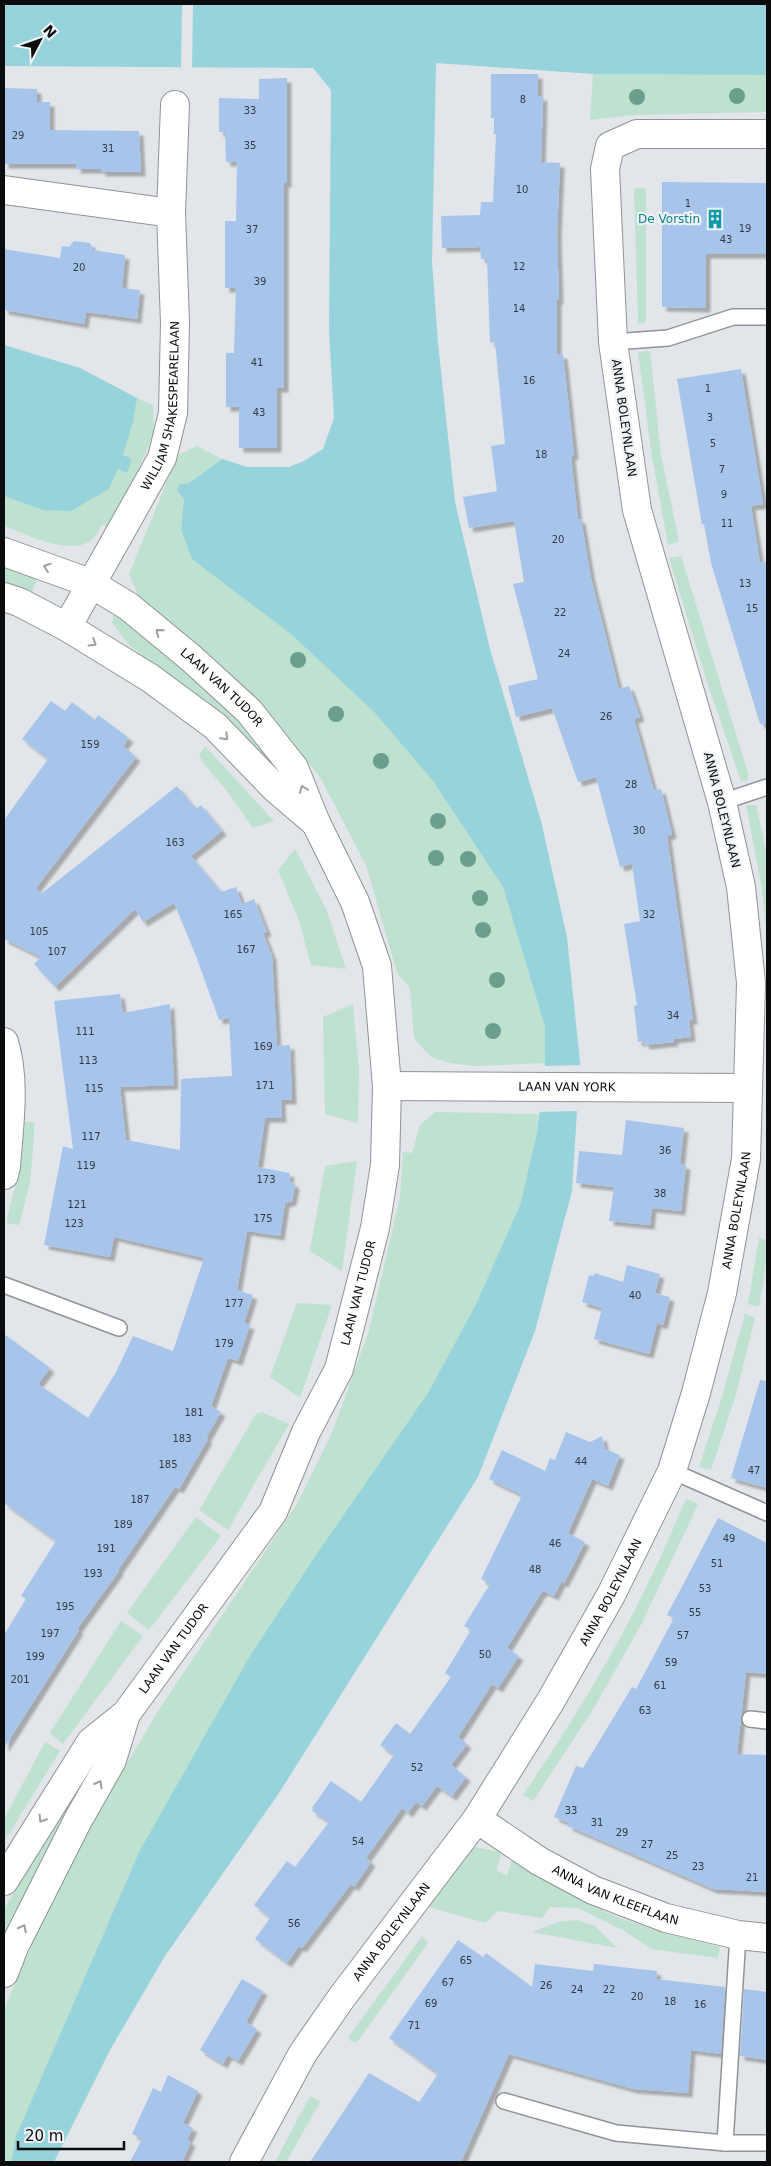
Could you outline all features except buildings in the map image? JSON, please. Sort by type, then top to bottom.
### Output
[{"type":"street","name":"WILLIAM SHAKESPEARELAAN","points":[[90,583],[162,458],[172,413],[175,323],[171,213],[175,105]]},
{"type":"street","name":"ANNA BOLEYNLAAN","points":[[244,2162],[303,2052],[347,1989],[477,1819],[550,1702],[611,1596],[672,1471],[696,1393],[722,1293],[756,1159],[746,1088],[751,983],[741,887],[722,802],[637,510],[614,342],[605,169],[610,146],[637,134],[767,134]]},
{"type":"street","points":[[4,190],[171,213]]},
{"type":"street","name":"LAAN VAN TUDOR","points":[[4,552],[90,583],[128,606],[191,658],[248,711],[294,768],[316,823],[355,902],[377,966],[387,1086],[385,1165],[375,1228],[339,1369],[306,1432],[273,1512],[126,1714],[91,1742],[4,1881]]},
{"type":"street","points":[[67,627],[90,583]]},
{"type":"street","name":"LAAN VAN TUDOR","points":[[4,597],[19,602],[67,627],[150,678],[215,726],[276,788],[316,823]]},
{"type":"street","points":[[4,1042],[8,1055],[11,1107],[4,1175]]},
{"type":"street","name":"LAAN VAN YORK","points":[[387,1086],[746,1088]]},
{"type":"street","name":"LAAN VAN TUDOR","points":[[4,1973],[14,1947],[74,1829],[112,1760],[126,1714]]},
{"type":"street","name":"ANNA VAN KLEEFLAAN","points":[[477,1819],[539,1861],[593,1890],[666,1918],[738,1934],[767,1938]]},
{"type":"lane","points":[[614,342],[668,338],[733,317],[767,317]]},
{"type":"lane","points":[[722,802],[767,787]]},
{"type":"lane","points":[[4,1285],[119,1328]]},
{"type":"lane","points":[[672,1471],[767,1512]]},
{"type":"lane","points":[[750,1719],[767,1721]]},
{"type":"lane","points":[[725,2143],[738,1934]]},
{"type":"lane","points":[[504,2101],[616,2133],[725,2143],[767,2143]]},
{"type":"green space","points":[[593,74],[767,75],[767,112],[632,115],[590,120]]},
{"type":"green space","points":[[634,188],[646,188],[646,322],[638,324]]},
{"type":"green space","points":[[650,351],[661,455],[679,541],[668,545],[652,457],[638,352]]},
{"type":"green space","points":[[137,398],[153,405],[154,434],[117,517],[109,528],[102,525],[90,541],[81,545],[70,546],[47,542],[4,526],[4,496],[43,510],[132,460],[123,455],[133,422]]},
{"type":"green space","points":[[197,446],[222,459],[189,483],[180,484],[177,490],[184,499],[181,530],[192,558],[292,635],[374,712],[433,781],[503,887],[545,1027],[545,1063],[474,1066],[450,1063],[431,1057],[414,1038],[410,988],[397,973],[366,865],[320,777],[246,688],[194,641],[140,600],[129,574],[178,455]]},
{"type":"green space","points":[[681,556],[748,773],[748,780],[741,781],[708,685],[669,558]]},
{"type":"green space","points":[[4,559],[40,571],[31,595],[4,584]]},
{"type":"green space","points":[[114,614],[158,645],[247,725],[295,790],[236,729],[129,645],[112,623]]},
{"type":"green space","points":[[205,746],[274,821],[253,828],[204,764],[199,755]]},
{"type":"green space","points":[[746,805],[756,805],[767,856],[767,938],[762,889]]},
{"type":"green space","points":[[295,849],[327,911],[346,969],[311,965],[299,921],[278,870]]},
{"type":"green space","points":[[353,1004],[359,1070],[358,1123],[325,1114],[323,1017]]},
{"type":"green space","points":[[435,1112],[538,1114],[537,1133],[520,1205],[475,1306],[428,1393],[192,1761],[139,1852],[16,2136],[11,2162],[4,2162],[4,2009],[67,1865],[158,1711],[297,1504],[332,1433],[369,1331],[400,1197],[403,1152],[412,1153],[420,1125]]},
{"type":"green space","points":[[24,1122],[35,1122],[30,1183],[19,1225],[6,1223],[18,1175]]},
{"type":"green space","points":[[357,1161],[342,1271],[310,1251],[325,1166]]},
{"type":"green space","points":[[759,1238],[767,1240],[767,1257],[759,1307],[748,1304]]},
{"type":"green space","points":[[297,1303],[332,1305],[300,1398],[270,1377]]},
{"type":"green space","points":[[745,1313],[755,1318],[736,1394],[711,1470],[699,1467],[722,1397]]},
{"type":"green space","points":[[262,1412],[289,1424],[228,1530],[199,1510],[256,1414]]},
{"type":"green space","points":[[686,1499],[698,1504],[642,1623],[594,1708],[533,1801],[523,1795],[558,1743],[622,1635],[655,1569]]},
{"type":"green space","points":[[196,1517],[221,1536],[149,1630],[127,1613]]},
{"type":"green space","points":[[121,1621],[143,1636],[63,1744],[50,1733]]},
{"type":"green space","points":[[45,1742],[60,1751],[4,1842],[4,1819]]},
{"type":"green space","points":[[106,1742],[4,1949],[4,1909]]},
{"type":"green space","points":[[474,1847],[501,1852],[497,1870],[507,1876],[512,1858],[609,1914],[658,1931],[720,1947],[718,1958],[651,1949],[623,1930],[578,1908],[550,1907],[542,1918],[497,1911],[486,1923],[429,1907],[441,1886]]},
{"type":"green space","points":[[577,1920],[595,1926],[617,1948],[532,1932],[558,1922]]},
{"type":"green space","points":[[422,1936],[428,1943],[357,2042],[352,2042],[348,2038]]},
{"type":"green space","points":[[310,2096],[320,2102],[286,2162],[275,2162]]},
{"type":"water","points":[[4,4],[767,4],[767,75],[593,74],[436,63],[432,262],[438,343],[455,502],[490,649],[541,821],[567,937],[580,1062],[572,1191],[535,1331],[478,1477],[279,1793],[165,1956],[110,2050],[54,2162],[11,2162],[16,2136],[139,1852],[250,1656],[314,1558],[428,1393],[475,1306],[520,1205],[537,1133],[545,1063],[545,1027],[503,887],[433,781],[374,712],[292,635],[192,559],[181,530],[184,499],[177,490],[180,484],[189,483],[222,459],[247,467],[289,467],[304,461],[323,449],[334,418],[329,329],[331,90],[313,68],[4,66]]},
{"type":"water","points":[[4,345],[80,368],[137,398],[133,422],[123,455],[132,459],[127,473],[118,469],[109,489],[71,511],[43,510],[4,496]]},
{"type":"pier","points":[[182,4],[193,4],[192,70],[181,70]]},
{"type":"pier","points":[[582,1065],[579,1111],[536,1112],[542,1066]]},
{"type":"place","name":"De Vorstin","points":[[715,219]]}]
